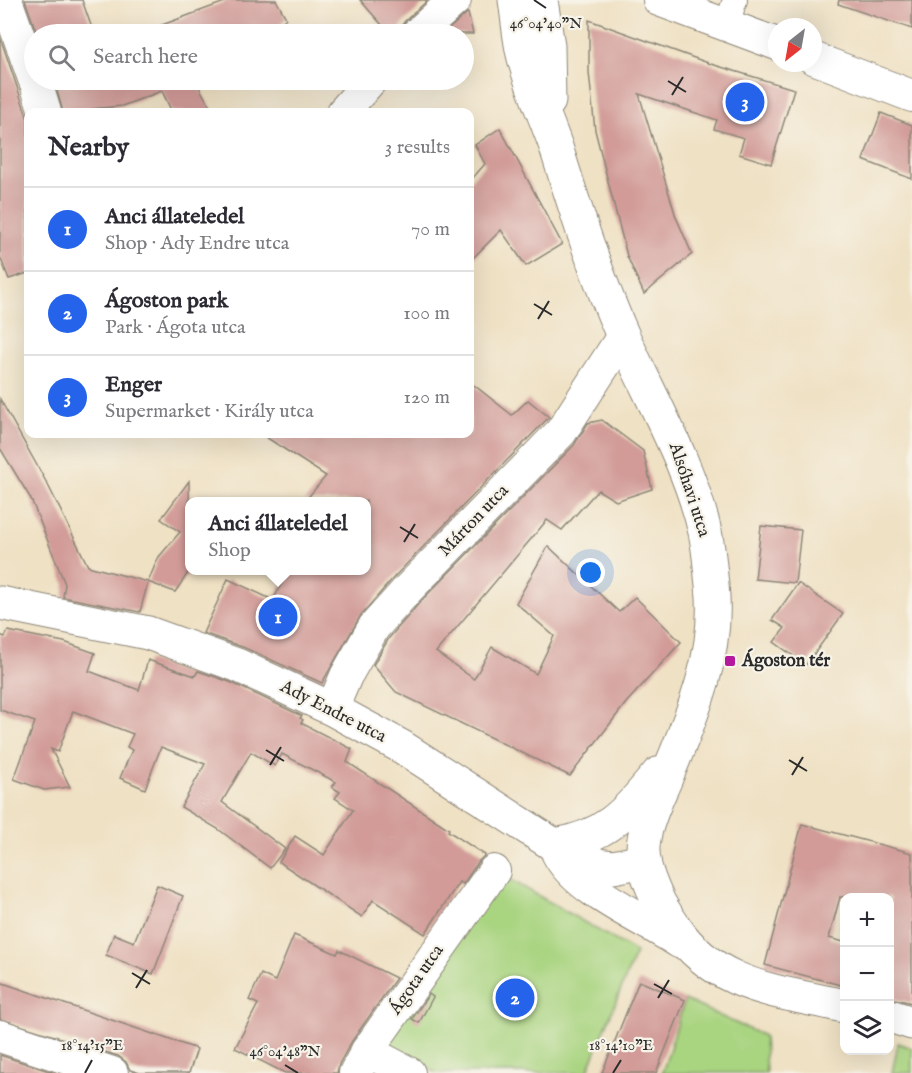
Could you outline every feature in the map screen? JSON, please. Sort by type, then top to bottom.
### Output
[{"type":"street","points":[[6,0],[24,49]]},
{"type":"street","points":[[428,24],[455,0]]},
{"type":"street","points":[[515,0],[524,59],[550,130]]},
{"type":"street","points":[[541,0],[548,46],[550,130]]},
{"type":"street","points":[[659,0],[731,12],[768,38]]},
{"type":"street","points":[[822,61],[912,96]]},
{"type":"street","points":[[38,90],[44,108]]},
{"type":"street","points":[[346,108],[362,90]]},
{"type":"street","name":"Alsóhavi utca","points":[[550,130],[587,246],[623,336],[684,466],[705,533],[711,578],[714,621],[702,686],[646,829],[643,841],[644,861]]},
{"type":"street","name":"Márton utca","points":[[332,709],[346,676],[374,627],[561,432],[623,336]]},
{"type":"street","name":"Ady Endre utca","points":[[0,603],[148,633],[237,665],[332,709],[402,747],[554,844],[599,865],[613,867],[644,861]]},
{"type":"street","points":[[677,752],[626,812],[593,834],[577,841],[554,844],[571,871],[585,884],[693,951],[727,976],[748,984],[840,1005]]},
{"type":"street","points":[[644,861],[657,900],[693,951]]},
{"type":"street","name":"Ágota utca","points":[[409,1073],[361,1062],[495,871]]},
{"type":"street","points":[[894,1017],[912,1023]]},
{"type":"street","points":[[0,1036],[112,1073]]},
{"type":"green space","points":[[499,873],[636,952],[587,1073],[437,1073],[380,1044]]},
{"type":"green space","points":[[685,1000],[764,1036],[766,1073],[662,1073]]},
{"type":"green space","points":[[898,1043],[912,1048],[912,1073],[892,1073]]},
{"type":"building","points":[[25,0],[82,0],[90,24],[33,24]]},
{"type":"building","points":[[230,0],[276,0],[286,18],[280,24],[165,24]]},
{"type":"building","points":[[360,0],[428,0],[403,24],[381,24]]},
{"type":"building","points":[[839,0],[912,0],[912,29],[838,4]]},
{"type":"building","points":[[467,13],[471,24],[454,24]]},
{"type":"building","points":[[589,20],[711,64],[794,89],[771,164],[739,154],[744,138],[714,129],[717,120],[639,94],[676,217],[692,254],[644,294],[627,256],[595,130],[589,72]]},
{"type":"building","points":[[0,37],[24,108],[24,274],[9,279],[0,257]]},
{"type":"building","points":[[57,90],[201,90],[211,108],[170,108],[162,91],[122,106],[62,108]]},
{"type":"building","points":[[881,113],[912,125],[912,179],[863,160]]},
{"type":"building","points":[[500,128],[562,244],[526,266],[501,230],[474,257],[474,176],[485,164],[475,145]]},
{"type":"building","points":[[474,385],[512,415],[528,400],[549,417],[395,576],[361,615],[322,683],[245,648],[203,633],[228,579],[273,600],[286,575],[371,575],[371,497],[308,497],[326,476],[267,438],[474,438]]},
{"type":"building","points":[[0,399],[49,487],[88,566],[148,582],[140,612],[63,597],[65,584],[31,499],[0,448]]},
{"type":"building","points":[[602,420],[643,451],[652,489],[616,501],[598,490],[562,530],[547,520],[436,652],[474,679],[492,647],[536,674],[554,636],[516,603],[548,546],[619,612],[635,597],[681,642],[626,703],[570,776],[396,692],[373,665],[389,638],[421,601],[574,445],[588,423]]},
{"type":"building","points":[[189,481],[189,497],[185,497],[187,575],[175,592],[148,582],[158,558],[180,532],[161,519]]},
{"type":"building","points":[[761,526],[801,530],[795,583],[755,579]]},
{"type":"building","points":[[798,583],[843,614],[806,665],[774,642],[785,628],[772,620]]},
{"type":"building","points":[[8,631],[64,642],[95,653],[89,671],[139,690],[148,660],[195,676],[198,671],[230,682],[302,716],[301,723],[352,749],[347,762],[485,855],[463,884],[459,882],[425,934],[373,900],[362,917],[279,862],[295,836],[324,855],[353,810],[335,798],[340,792],[332,787],[336,782],[282,754],[275,766],[251,752],[222,802],[285,849],[270,868],[218,829],[181,807],[205,764],[161,747],[145,789],[120,778],[132,750],[127,747],[133,734],[73,711],[58,752],[51,749],[70,787],[44,790],[14,779],[35,722],[0,710],[0,635],[5,637]]},
{"type":"building","points":[[802,824],[912,853],[912,1003],[894,999],[894,893],[840,893],[829,938],[840,941],[840,985],[765,965]]},
{"type":"building","points":[[157,885],[183,896],[153,974],[106,955],[114,934],[134,942]]},
{"type":"building","points":[[294,935],[337,954],[339,950],[396,978],[352,1041],[339,1064],[337,1073],[285,1073],[235,1048],[258,1004],[249,1000],[261,974],[275,981]]},
{"type":"building","points":[[639,981],[685,1000],[656,1073],[602,1073]]},
{"type":"building","points":[[0,982],[197,1049],[189,1073],[140,1073],[130,1070],[126,1062],[118,1056],[0,1019]]},
{"type":"building","points":[[429,994],[433,997],[419,1023],[412,1019]]},
{"type":"building","points":[[0,1055],[55,1073],[0,1073]]},
{"type":"place","name":"Enger","points":[[745,102]]},
{"type":"place","name":"Anci állateledel","points":[[278,617]]},
{"type":"place","name":"Ágoston tér","points":[[730,661]]},
{"type":"place","name":"Ágoston park","points":[[515,998]]}]
